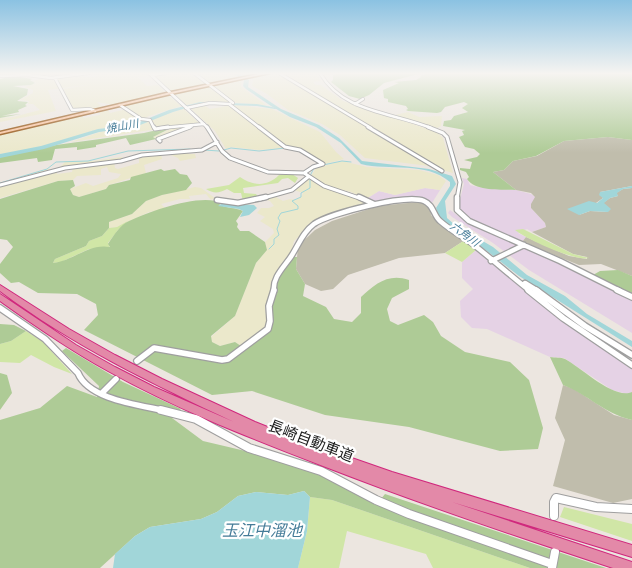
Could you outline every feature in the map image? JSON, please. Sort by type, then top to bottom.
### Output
[{"type":"highway","name":"長崎自動車道","points":[[0,287],[68,333],[124,365],[251,425],[405,480],[632,550]]},
{"type":"highway","name":"長崎自動車道","points":[[0,297],[62,340],[118,372],[183,405],[246,432],[424,499],[632,568]]},
{"type":"main road","points":[[0,133],[143,100]]},
{"type":"street","points":[[66,100],[72,110],[87,109],[95,111]]},
{"type":"street","points":[[178,100],[212,132],[225,154],[250,167],[268,172],[304,173],[323,164],[305,152],[285,147],[229,104]]},
{"type":"street","points":[[185,107],[210,103],[234,103],[229,100]]},
{"type":"street","points":[[323,100],[442,171]]},
{"type":"street","points":[[344,100],[443,133],[447,137],[460,182],[456,206],[469,221],[632,297]]},
{"type":"street","points":[[355,104],[362,100]]},
{"type":"street","points":[[120,105],[147,120],[155,129],[178,125],[204,124]]},
{"type":"street","points":[[160,141],[158,139],[197,125]]},
{"type":"street","points":[[0,185],[59,169],[121,161],[142,155],[204,150],[217,142]]},
{"type":"street","points":[[304,173],[324,186],[351,194],[374,204]]},
{"type":"street","points":[[217,200],[238,202],[279,195],[292,190],[308,177]]},
{"type":"street","points":[[137,361],[154,348],[218,360],[228,359],[268,329],[270,321],[269,306],[274,293],[272,286],[281,268],[292,256],[299,241],[314,225],[324,218],[374,204],[414,200],[426,202],[433,207],[438,220],[465,238],[563,318],[632,365]]},
{"type":"street","points":[[493,260],[524,245]]},
{"type":"street","points":[[516,278],[538,290],[586,326],[632,355]]},
{"type":"street","points":[[0,308],[45,339],[78,373],[80,380],[90,389],[112,398],[196,420],[249,448],[321,471],[376,500],[409,514],[552,566],[555,552]]},
{"type":"street","points":[[102,393],[116,379]]},
{"type":"street","points":[[554,516],[554,502],[556,498],[596,507],[632,508]]},
{"type":"shaded area","points":[[20,100],[52,100],[56,111],[0,122],[0,118],[13,117],[40,110],[33,104],[28,104],[29,101]]},
{"type":"shaded area","points":[[69,100],[136,100],[114,105],[97,102],[102,107],[74,109]]},
{"type":"shaded area","points":[[148,100],[173,100],[181,106],[149,116],[131,125],[99,129],[37,148],[0,154],[0,134],[81,115],[84,118],[100,115],[99,111],[107,109],[110,113],[127,109],[123,106]]},
{"type":"shaded area","points":[[180,100],[258,100],[266,105],[211,101],[186,105]]},
{"type":"shaded area","points":[[274,100],[341,100],[437,132],[443,138],[453,173],[429,166],[365,158],[340,135],[322,124],[288,110]]},
{"type":"shaded area","points":[[202,104],[210,109],[233,105],[272,109],[320,132],[344,159],[325,164],[305,151],[294,147],[258,150],[231,147],[226,149],[215,131],[189,107]]},
{"type":"shaded area","points":[[184,109],[200,124],[156,139],[153,137],[177,126],[71,142],[100,132],[137,126],[159,116]]},
{"type":"shaded area","points":[[408,112],[419,117],[442,116],[441,126],[437,128],[395,115]]},
{"type":"shaded area","points":[[608,137],[632,140],[632,186],[600,192],[603,198],[579,215],[590,211],[608,212],[603,203],[610,198],[618,196],[616,193],[623,189],[632,188],[632,276],[601,264],[579,265],[522,242],[526,237],[569,256],[587,259],[587,257],[573,254],[532,232],[546,227],[545,223],[531,208],[535,197],[531,193],[516,190],[493,172],[504,170],[513,161],[537,156],[564,141]]},
{"type":"shaded area","points":[[182,150],[182,152],[190,151],[188,154],[195,154],[196,158],[180,161],[178,158],[166,153],[161,154],[162,159],[144,165],[146,173],[109,185],[106,189],[79,197],[73,195],[70,189],[86,183],[93,186],[118,178],[121,174],[109,172],[107,167],[101,169],[101,175],[77,176],[73,180],[58,181],[0,198],[0,186],[20,181],[27,175],[48,169],[57,170],[57,174],[72,172],[73,167],[59,168],[65,162],[122,157],[124,159],[114,161],[115,168],[118,169],[139,163],[139,158],[149,156],[152,152]]},
{"type":"shaded area","points":[[342,161],[367,167],[419,170],[438,175],[446,181],[440,190],[425,188],[395,195],[379,191],[366,199],[351,192],[330,187],[311,176],[316,168]]},
{"type":"shaded area","points":[[462,178],[467,179],[470,185],[478,187],[516,190],[531,194],[536,197],[531,208],[545,223],[546,227],[532,232],[527,229],[518,233],[526,237],[522,242],[469,218],[458,207],[464,184]]},
{"type":"shaded area","points":[[309,179],[325,188],[347,194],[369,205],[311,225],[294,241],[291,253],[278,269],[271,284],[271,297],[265,308],[267,322],[264,331],[241,346],[235,342],[220,346],[212,342],[211,337],[235,316],[256,263],[267,250],[265,242],[274,233],[273,229],[260,221],[265,217],[257,213],[261,208],[274,206],[270,201],[260,198],[269,196],[283,201],[295,200],[301,197],[303,193],[294,190],[298,185]]},
{"type":"shaded area","points":[[195,187],[201,188],[215,198],[211,200],[206,194],[189,196],[190,199],[180,199],[161,204],[166,209],[149,212],[117,227],[109,228],[109,222],[132,214],[146,201]]},
{"type":"shaded area","points":[[425,188],[440,190],[432,203],[426,199],[416,198],[380,203],[366,199],[379,191],[395,195]]},
{"type":"shaded area","points":[[424,202],[430,207],[431,215],[437,222],[465,240],[445,253],[399,258],[348,275],[333,289],[321,291],[305,284],[296,269],[298,246],[315,230],[332,221],[378,206]]},
{"type":"shaded area","points":[[450,210],[468,223],[562,264],[632,300],[632,333],[529,270],[493,243],[452,217],[448,213]]},
{"type":"shaded area","points":[[476,250],[569,325],[632,368],[632,392],[627,394],[612,390],[564,358],[550,357],[487,329],[472,328],[461,317],[460,301],[473,289],[462,278],[462,262]]},
{"type":"shaded area","points":[[563,385],[574,389],[614,415],[632,420],[632,499],[613,503],[553,486],[565,440],[555,418]]},
{"type":"green space","points":[[0,100],[19,100],[17,101],[28,102],[25,105],[27,106],[18,110],[19,112],[2,116],[21,114],[0,118]]},
{"type":"green space","points":[[388,100],[632,100],[632,140],[608,137],[564,141],[536,156],[513,161],[504,170],[493,172],[516,190],[489,189],[471,183],[467,179],[469,177],[466,172],[460,170],[460,168],[470,169],[472,162],[464,160],[477,157],[480,154],[474,149],[465,147],[459,137],[464,135],[462,131],[465,130],[443,126],[444,121],[451,120],[454,116],[468,112],[462,108],[468,104],[464,102],[445,107],[441,112],[437,113],[408,111],[406,106],[388,102]]},
{"type":"green space","points":[[170,127],[153,137],[156,139],[130,145],[126,138],[96,145],[96,147],[77,150],[77,147],[55,149],[52,160],[38,162],[37,158],[0,163],[0,157],[56,145],[144,133]]},
{"type":"green space","points":[[161,169],[164,171],[175,169],[180,174],[187,175],[192,183],[186,190],[162,195],[146,201],[132,214],[109,222],[109,228],[102,236],[89,241],[86,246],[55,259],[53,263],[102,246],[110,247],[108,244],[123,225],[150,213],[201,200],[213,200],[223,203],[219,204],[243,211],[236,221],[237,227],[240,231],[249,231],[265,242],[267,250],[256,263],[235,316],[211,336],[212,342],[220,346],[235,342],[244,348],[269,331],[273,323],[270,307],[276,294],[274,285],[283,266],[294,257],[297,257],[296,269],[305,284],[303,296],[326,307],[334,319],[352,322],[361,313],[361,297],[382,281],[395,278],[409,280],[409,289],[392,298],[387,309],[390,321],[398,325],[424,315],[433,322],[441,336],[465,352],[510,362],[529,380],[543,428],[538,449],[500,451],[409,427],[325,415],[252,391],[212,395],[84,330],[98,315],[96,304],[77,294],[38,293],[19,282],[11,283],[0,273],[0,264],[13,247],[7,240],[0,239],[0,199],[58,181],[73,180],[75,186],[70,189],[73,195],[79,197],[106,189],[109,185],[130,180],[131,177]]},
{"type":"green space","points":[[292,174],[298,178],[295,183],[288,178],[282,179],[278,183],[243,188],[244,193],[256,194],[258,197],[243,201],[241,193],[234,193],[227,189],[212,192],[206,189],[229,185],[240,177],[260,184],[270,182],[279,175]]},
{"type":"green space","points":[[128,221],[108,243],[110,248],[89,249],[61,262],[53,263],[55,259],[86,246],[89,241],[102,236],[109,228],[117,227]]},
{"type":"green space","points":[[523,229],[573,254],[589,258],[574,257],[563,253],[540,244],[515,230]]},
{"type":"green space","points":[[465,240],[476,250],[462,262],[445,253]]},
{"type":"green space","points":[[618,270],[632,276],[632,295],[593,275],[600,271]]},
{"type":"green space","points":[[0,324],[14,325],[26,331],[11,341],[0,344]]},
{"type":"green space","points":[[26,331],[43,342],[72,374],[31,355],[20,363],[0,362],[0,344],[11,341]]},
{"type":"green space","points":[[66,348],[123,382],[181,409],[172,418],[203,441],[254,453],[319,474],[376,505],[385,494],[606,568],[530,568],[332,500],[310,497],[304,491],[288,495],[256,492],[238,496],[217,512],[201,519],[150,527],[135,536],[100,568],[0,568],[0,420],[40,408],[67,386],[97,397],[99,386],[62,351]]},
{"type":"green space","points":[[550,357],[565,359],[598,382],[616,391],[632,392],[632,420],[613,413],[563,385]]},
{"type":"green space","points":[[0,373],[7,375],[12,393],[0,410]]},
{"type":"green space","points":[[310,497],[332,500],[530,568],[433,568],[426,554],[347,531],[339,568],[298,568],[307,531]]},
{"type":"green space","points":[[564,507],[632,524],[632,541],[560,517]]},
{"type":"water","name":"六角川","points":[[261,100],[267,100],[281,109],[319,125],[339,138],[362,161],[429,169],[452,176],[456,184],[445,201],[447,218],[455,225],[493,247],[527,275],[565,296],[587,314],[632,341],[632,347],[519,276],[487,251],[443,222],[436,208],[450,186],[450,182],[440,175],[419,169],[361,164],[341,143],[316,127],[290,117]]},
{"type":"water","points":[[632,186],[632,188],[623,189],[617,193],[618,196],[610,198],[604,203],[611,209],[608,212],[590,211],[579,215],[567,209],[589,201],[597,203],[603,198],[599,195],[600,192]]},
{"type":"water","points":[[223,203],[254,205],[257,208],[249,215],[240,217],[243,211],[218,206]]},
{"type":"water","name":"玉江中溜池","points":[[304,491],[310,497],[307,531],[298,568],[113,568],[115,554],[135,536],[150,527],[201,519],[217,512],[238,496],[256,492],[288,495]]},
{"type":"waterway","name":"焼山川","points":[[0,156],[42,148],[98,131],[133,126],[171,111],[200,103],[257,105],[275,108]]},
{"type":"waterway","points":[[224,150],[231,148],[259,151],[285,148]]},
{"type":"waterway","points":[[0,183],[47,169],[56,162],[88,161],[128,151],[190,149]]},
{"type":"waterway","points":[[204,150],[219,151]]},
{"type":"waterway","points":[[323,165],[342,161],[351,162]]},
{"type":"waterway","points":[[310,176],[314,168]]},
{"type":"waterway","points":[[269,249],[274,244],[274,239],[279,235],[277,229],[280,221],[278,218],[281,213],[298,209],[298,206],[292,201],[301,197],[301,193],[310,188],[310,180]]}]
